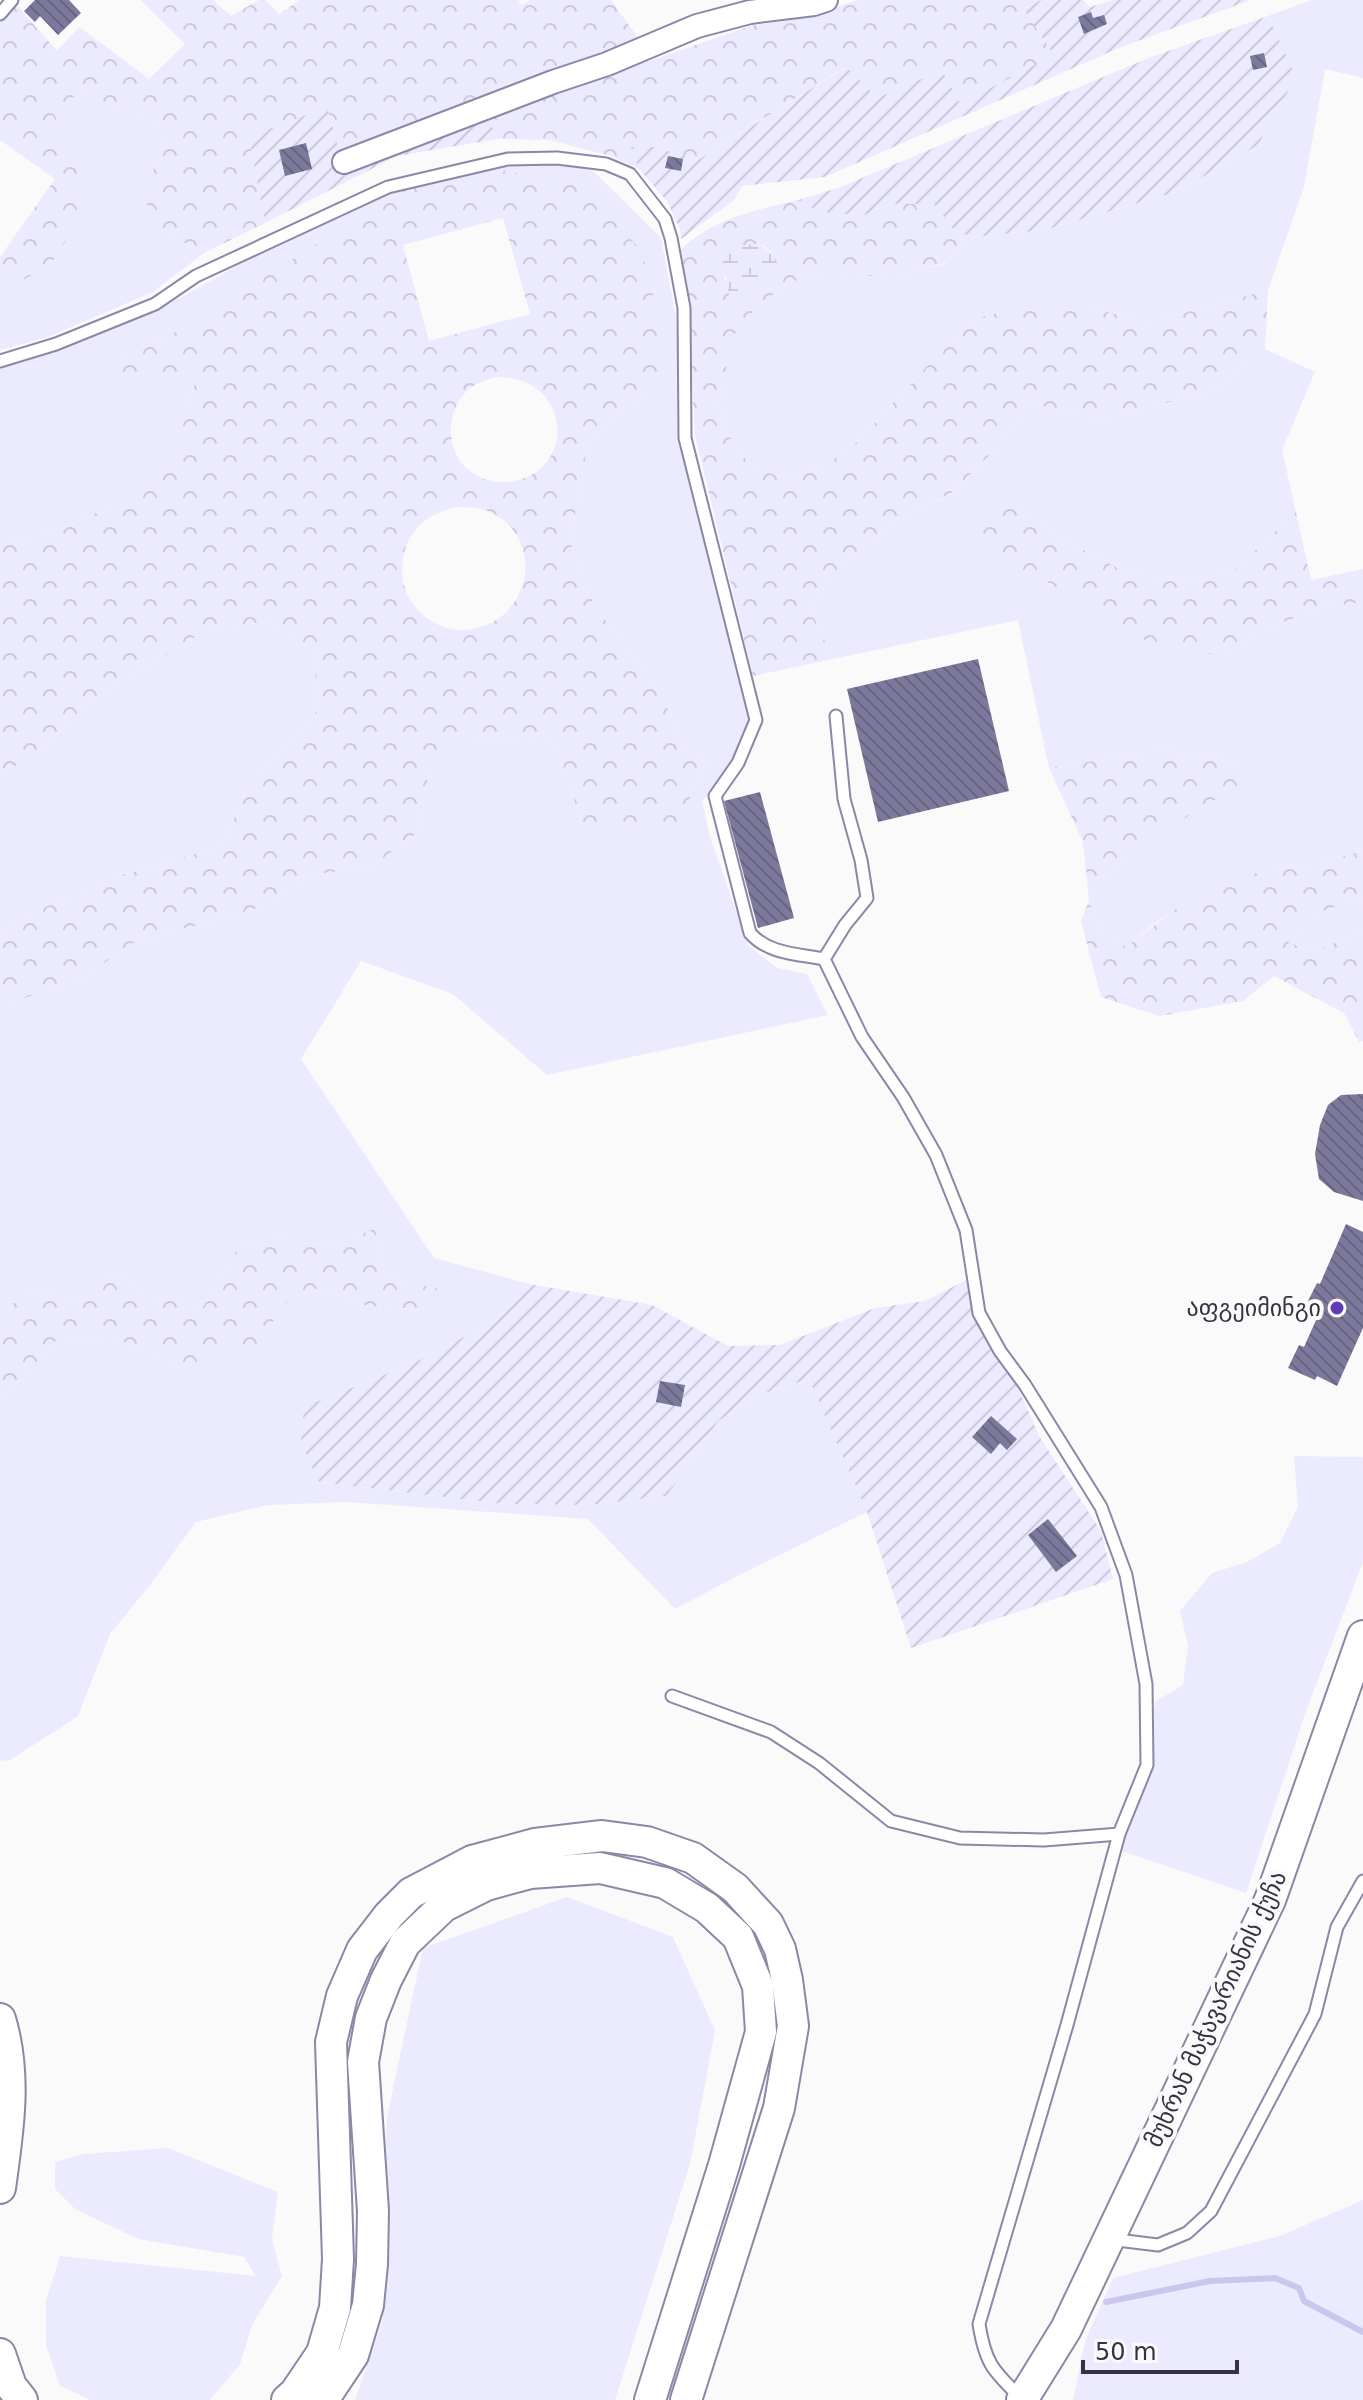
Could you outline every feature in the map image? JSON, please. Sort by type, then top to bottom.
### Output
[{"type":"main road","name":"მუხრან მაჭავარიანის ქუჩა","points":[[1022,2400],[1066,2329],[1270,1900],[1363,1636]]},
{"type":"main road","points":[[287,2400],[322,2353],[335,2308],[338,2259],[331,2042],[342,1996],[362,1950],[411,1893],[472,1861],[535,1844],[602,1836],[647,1842],[693,1858],[735,1888],[768,1924],[780,1949],[787,1980],[793,2026],[779,2108],[686,2400]]},
{"type":"main road","points":[[323,2400],[353,2355],[368,2305],[373,2211],[363,2062],[371,2018],[405,1943],[444,1906],[486,1885],[530,1873],[600,1868],[665,1883],[707,1908],[738,1937],[758,1986],[761,2032],[724,2165],[650,2400]]},
{"type":"main road","points":[[0,2019],[8,2052],[11,2093],[0,2188]]},
{"type":"main road","name":"მუხრან მაჭავარიანის ქუჩა","points":[[1044,2400],[1066,2329]]},
{"type":"main road","points":[[0,2354],[11,2386],[22,2400]]},
{"type":"street","points":[[344,162],[607,64],[697,26],[750,12],[826,0]]},
{"type":"lane","points":[[0,14],[12,0]]},
{"type":"lane","points":[[0,361],[56,344],[155,304],[196,276],[388,187],[508,159],[557,158],[594,162],[630,174],[665,219],[671,238],[684,308],[685,438],[756,720],[738,763],[715,796],[721,826],[750,933],[759,943],[773,949],[824,959]]},
{"type":"lane","points":[[824,959],[845,925],[867,898],[861,860],[844,799],[836,716]]},
{"type":"lane","points":[[824,959],[862,1037],[903,1097],[936,1155],[966,1230],[979,1313],[1000,1351],[1025,1385],[1101,1507],[1126,1575],[1146,1684],[1147,1765],[1119,1834],[1067,2025],[979,2324],[984,2354],[1000,2378],[1022,2400]]},
{"type":"lane","points":[[672,1696],[771,1732],[819,1763],[891,1821],[960,1838],[1044,1840],[1119,1834]]},
{"type":"lane","points":[[1109,2239],[1158,2245],[1187,2233],[1211,2211],[1315,2014],[1337,1927],[1363,1881]]},
{"type":"green space","points":[[141,0],[213,0],[231,16],[259,0],[265,0],[280,14],[299,0],[518,0],[522,5],[530,0],[611,0],[641,42],[340,153],[249,137],[265,223],[204,253],[165,233],[147,206],[148,179],[163,153],[162,129],[140,115],[122,111],[83,91],[53,110],[80,174],[85,208],[56,258],[10,287],[0,303],[0,257],[55,179],[0,140],[0,10],[13,1],[57,51],[79,27],[149,79],[185,44]]},
{"type":"green space","points":[[859,0],[1041,0],[1024,9],[1054,55],[960,105],[877,99],[845,67],[698,160],[656,147],[632,147],[639,169],[611,156],[550,140],[497,139],[488,116],[751,26],[804,17]]},
{"type":"green space","points":[[1041,0],[1083,0],[1090,7],[1113,0],[1251,0],[1121,47],[825,177],[742,186],[734,200],[681,239],[680,229],[667,201],[639,169],[631,147],[656,147],[698,160],[846,67],[877,98],[942,70],[960,104],[1054,55],[1024,9]]},
{"type":"green space","points":[[1312,0],[1363,0],[1363,78],[1325,69],[1304,187],[1268,290],[1150,322],[1085,307],[982,317],[941,351],[858,441],[822,468],[784,478],[751,467],[726,431],[719,405],[732,336],[760,303],[794,281],[835,274],[895,277],[947,263],[973,237],[1044,230],[1176,192],[1258,145],[1295,77],[1268,16]]},
{"type":"green space","points":[[1268,16],[1296,77],[1258,145],[1176,192],[1044,230],[973,237],[955,231],[934,204],[891,204],[864,215],[829,213],[798,200],[838,188],[1151,57]]},
{"type":"green space","points":[[83,91],[122,111],[140,115],[162,129],[163,153],[148,179],[165,233],[204,253],[153,292],[48,337],[0,350],[0,303],[9,287],[34,274],[64,141],[52,110]]},
{"type":"green space","points":[[327,107],[340,153],[488,116],[497,139],[397,156],[265,223],[249,137]]},
{"type":"green space","points":[[507,151],[593,171],[661,238],[676,317],[680,440],[755,745],[702,801],[710,837],[748,945],[777,968],[807,974],[828,1015],[547,1075],[453,994],[361,961],[301,1059],[434,1258],[529,1284],[496,1320],[416,1362],[339,1393],[301,1443],[320,1482],[504,1504],[588,1505],[666,1496],[718,1421],[758,1395],[810,1379],[867,1512],[675,1609],[588,1519],[347,1502],[268,1505],[196,1522],[110,1634],[78,1716],[10,1760],[0,1761],[0,1397],[14,1388],[59,1337],[111,1336],[182,1368],[261,1343],[282,1305],[313,1288],[368,1306],[425,1310],[450,1292],[383,1276],[375,1228],[334,1248],[294,1239],[242,1241],[203,1307],[144,1295],[115,1271],[77,1300],[29,1289],[0,1315],[0,1012],[12,1002],[81,980],[130,944],[268,905],[314,874],[370,868],[417,833],[429,772],[468,737],[556,742],[585,834],[682,821],[693,787],[708,764],[681,743],[662,694],[594,605],[570,542],[588,444],[611,418],[661,387],[488,168],[173,334],[118,359],[126,382],[195,382],[172,463],[115,504],[66,527],[0,546],[0,364],[60,346],[182,297],[385,181]]},
{"type":"green space","points":[[488,168],[579,185],[641,250],[663,333],[661,387],[611,418],[588,444],[570,542],[594,605],[662,694],[681,743],[708,764],[693,787],[683,821],[643,832],[585,834],[556,742],[469,737],[429,772],[417,833],[370,868],[314,874],[268,905],[130,944],[81,980],[12,1002],[0,1012],[0,933],[45,907],[119,876],[222,846],[247,789],[320,708],[312,650],[270,622],[213,626],[99,696],[28,760],[0,773],[0,546],[66,527],[115,504],[171,463],[195,383],[125,382],[118,359],[173,334],[402,191]],"holes":[[[503,218],[530,314],[429,341],[403,245]],[[496,377],[522,381],[541,392],[553,409],[557,428],[555,447],[545,464],[529,476],[506,482],[484,479],[466,468],[454,450],[451,429],[455,408],[468,390]],[[454,507],[490,512],[509,525],[520,542],[525,561],[524,580],[517,598],[504,614],[486,625],[464,630],[446,628],[424,616],[406,592],[402,568],[407,544],[421,524]]]},
{"type":"green space","points":[[798,200],[804,205],[864,215],[891,204],[935,204],[955,231],[973,237],[948,262],[895,277],[835,274],[794,281],[760,303],[732,337],[719,405],[726,431],[751,467],[784,478],[822,468],[858,441],[941,351],[982,317],[1030,304],[1085,307],[1150,322],[1268,290],[1265,349],[1218,389],[1102,420],[1030,403],[997,448],[951,493],[904,518],[842,562],[810,609],[833,659],[753,676],[695,435],[688,304],[677,254],[689,242],[717,225]],"holes":[[[753,244],[763,245],[771,252],[738,304],[724,278]]]},
{"type":"green space","points":[[753,244],[767,250],[777,264],[767,283],[738,304],[729,295],[722,256],[737,246]]},
{"type":"green space","points":[[1265,349],[1315,372],[1282,450],[1296,512],[1234,571],[1185,584],[1119,569],[1058,536],[1013,504],[1017,567],[1053,585],[1222,654],[1263,630],[1324,607],[1363,602],[1363,851],[1303,867],[1270,869],[1159,920],[1126,947],[1101,932],[1089,901],[1128,853],[1169,826],[1240,767],[1224,760],[1163,750],[1049,768],[1018,620],[833,659],[810,609],[842,562],[904,518],[952,493],[997,448],[1030,403],[1102,420],[1218,389]]},
{"type":"green space","points":[[1013,504],[1058,536],[1119,569],[1185,584],[1234,571],[1296,512],[1311,580],[1363,569],[1363,602],[1324,607],[1263,630],[1222,654],[1174,652],[1112,626],[1053,585],[1017,567],[978,536],[983,514]]},
{"type":"green space","points":[[270,622],[312,650],[320,708],[247,789],[222,846],[119,876],[45,907],[0,933],[0,773],[28,760],[99,696],[213,626]]},
{"type":"green space","points":[[1163,750],[1224,760],[1240,767],[1239,785],[1128,853],[1089,901],[1083,842],[1049,768]]},
{"type":"green space","points":[[1363,851],[1363,896],[1318,913],[1288,942],[1312,952],[1363,932],[1363,1041],[1359,1042],[1344,1013],[1274,976],[1243,1001],[1159,1016],[1101,997],[1081,921],[1089,901],[1101,932],[1126,947],[1202,889],[1270,869],[1303,867]]},
{"type":"green space","points":[[1363,896],[1363,932],[1312,952],[1288,942],[1318,913]]},
{"type":"green space","points":[[375,1228],[383,1276],[451,1292],[426,1310],[368,1306],[313,1288],[282,1305],[262,1343],[182,1368],[111,1336],[59,1337],[14,1388],[0,1397],[0,1315],[29,1289],[77,1300],[115,1271],[144,1295],[203,1307],[242,1241],[294,1239],[334,1248]]},
{"type":"green space","points":[[970,1278],[1039,1436],[1101,1531],[1113,1579],[911,1648],[867,1512],[809,1379],[758,1395],[718,1421],[666,1496],[588,1505],[504,1504],[319,1482],[301,1443],[304,1407],[416,1362],[496,1320],[529,1284],[652,1305],[728,1346],[780,1345],[875,1308],[925,1301]]},
{"type":"green space","points":[[1294,1456],[1363,1457],[1363,1562],[1305,1714],[1246,1893],[1119,1850],[1153,1729],[1155,1702],[1183,1685],[1188,1646],[1180,1611],[1212,1573],[1247,1562],[1280,1543],[1298,1507]]},
{"type":"green space","points":[[567,1897],[673,1937],[715,2031],[690,2164],[615,2400],[355,2400],[383,2320],[381,2237],[387,2117],[423,1948]]},
{"type":"green space","points":[[168,2148],[278,2192],[272,2239],[282,2276],[252,2325],[240,2364],[210,2400],[91,2400],[60,2386],[46,2345],[46,2301],[60,2256],[256,2276],[244,2257],[138,2239],[75,2209],[55,2189],[55,2162],[84,2154]]},
{"type":"green space","points":[[1363,2200],[1363,2400],[1073,2400],[1085,2341],[1113,2278],[1280,2236]]},
{"type":"building","points":[[35,0],[69,0],[81,13],[58,35],[40,16],[35,22],[24,11]]},
{"type":"building","points":[[1091,12],[1093,18],[1104,15],[1107,24],[1084,34],[1078,17]]},
{"type":"building","points":[[1264,53],[1267,67],[1253,70],[1250,56]]},
{"type":"building","points":[[306,143],[312,169],[285,176],[279,150]]},
{"type":"building","points":[[668,156],[683,159],[681,171],[665,168]]},
{"type":"building","points":[[978,659],[1009,791],[878,822],[847,689]]},
{"type":"building","points":[[760,792],[794,918],[758,928],[724,801]]},
{"type":"building","points":[[1363,1094],[1363,1201],[1334,1192],[1319,1179],[1315,1154],[1320,1125],[1328,1105],[1341,1095]]},
{"type":"building","points":[[1346,1224],[1363,1232],[1363,1328],[1337,1386],[1317,1376],[1315,1380],[1288,1368],[1299,1345],[1304,1347],[1321,1309],[1307,1303],[1317,1283],[1320,1284]]},
{"type":"building","points":[[660,1381],[685,1385],[681,1407],[656,1402]]},
{"type":"building","points":[[991,1416],[1017,1439],[1007,1450],[1000,1443],[991,1454],[972,1437]]},
{"type":"building","points":[[1048,1519],[1077,1556],[1056,1572],[1028,1535]]},
{"type":"waterway","points":[[1106,2302],[1210,2281],[1275,2278],[1299,2288],[1304,2301],[1363,2332]]},
{"type":"place","name":"აფგეიმინგი","points":[[1337,1308]]}]
